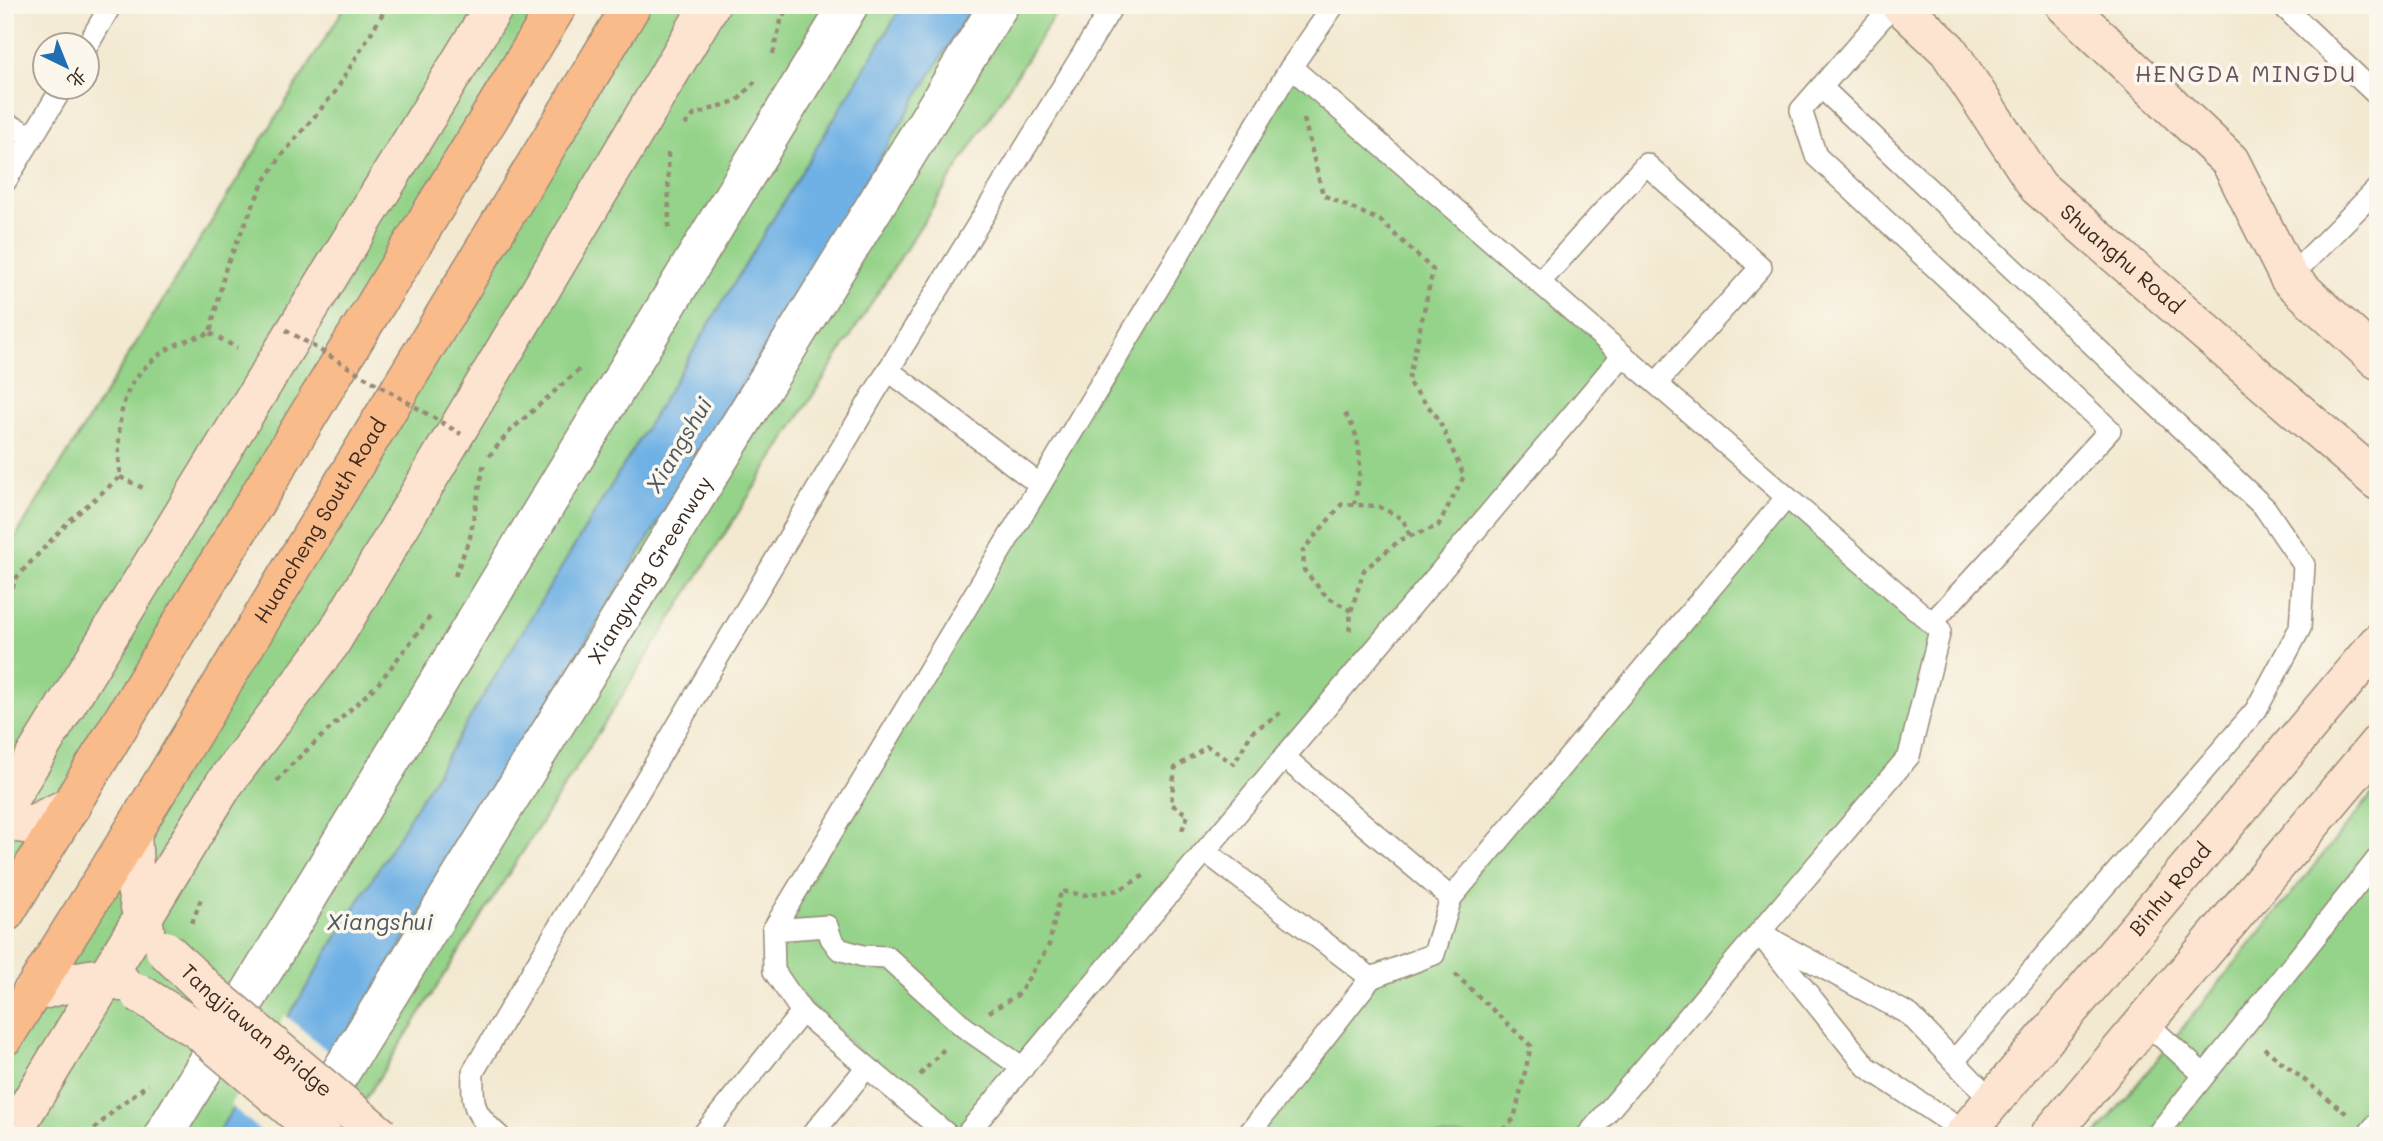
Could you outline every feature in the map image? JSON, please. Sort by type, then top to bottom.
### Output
[{"type":"highway","points":[[5,913],[558,5]]},
{"type":"highway","name":"Huancheng South Road","points":[[5,1036],[131,833],[632,5]]},
{"type":"street","points":[[5,805],[495,5]]},
{"type":"street","points":[[10,1136],[122,986],[142,916],[224,784],[330,644],[710,5]]},
{"type":"street","points":[[163,1136],[849,5]]},
{"type":"street","name":"Xiangyang Greenway","points":[[301,1136],[999,5]]},
{"type":"street","name":"Shuanghu Road","points":[[1900,5],[1948,50],[2038,187],[2378,481]]},
{"type":"street","points":[[2066,5],[2230,162],[2289,278],[2378,360]]},
{"type":"street","name":"Binhu Road","points":[[1965,1134],[2378,643]]},
{"type":"street","points":[[2049,1136],[2378,744]]},
{"type":"street","points":[[5,821],[31,825],[71,806]]},
{"type":"street","name":"Tangjiawan Bridge","points":[[131,833],[135,884],[145,931],[177,939],[209,992],[382,1136]]},
{"type":"street","points":[[31,993],[82,980],[122,986]]},
{"type":"street","name":"Tangjiawan Bridge","points":[[122,986],[198,1030],[323,1136]]},
{"type":"lane","points":[[95,32],[111,5]]},
{"type":"lane","points":[[499,1136],[484,1123],[472,1101],[473,1072],[888,370],[1114,5]]},
{"type":"lane","points":[[949,1136],[802,1012],[774,971],[773,930],[1291,67],[1334,5]]},
{"type":"lane","points":[[1894,5],[1801,110],[1816,156],[2110,430],[1932,623]]},
{"type":"lane","points":[[2282,5],[2378,96]]},
{"type":"lane","points":[[1291,67],[1940,630],[1909,756],[1587,1136]]},
{"type":"lane","points":[[1821,87],[2265,508],[2304,565],[2300,628],[2256,710],[1954,1061]]},
{"type":"lane","points":[[5,182],[53,102]]},
{"type":"lane","points":[[5,123],[32,136]]},
{"type":"lane","points":[[1539,283],[1646,164],[1761,267],[1661,378]]},
{"type":"lane","points":[[2289,278],[2378,188]]},
{"type":"lane","points":[[964,1136],[1623,355]]},
{"type":"lane","points":[[888,370],[1040,485]]},
{"type":"lane","points":[[1247,1136],[1371,978],[1434,954],[1451,898],[1786,498]]},
{"type":"lane","points":[[1285,758],[1451,898]]},
{"type":"lane","points":[[1206,852],[1371,978]]},
{"type":"lane","points":[[2156,1136],[2378,858]]},
{"type":"lane","points":[[773,930],[827,926],[839,949],[863,956],[887,957],[964,1027],[1023,1068]]},
{"type":"lane","points":[[1759,933],[1910,1015],[1992,1101]]},
{"type":"lane","points":[[1759,933],[1867,1067],[1965,1134]]},
{"type":"lane","points":[[702,1136],[802,1012]]},
{"type":"lane","points":[[2145,1022],[2204,1076]]},
{"type":"lane","points":[[811,1136],[866,1068]]},
{"type":"path","points":[[211,333],[226,267],[263,183],[282,155],[335,92],[388,5]]},
{"type":"path","points":[[771,63],[782,17],[789,5]]},
{"type":"path","points":[[1291,67],[1323,195],[1381,221],[1433,270],[1408,383],[1438,418],[1464,476],[1438,526],[1400,540],[1364,570],[1351,611],[1349,645]]},
{"type":"path","points":[[681,129],[694,115],[738,100],[763,72]]},
{"type":"path","points":[[669,239],[667,154],[671,145]]},
{"type":"path","points":[[286,330],[461,434]]},
{"type":"path","points":[[211,333],[237,348]]},
{"type":"path","points":[[120,477],[118,429],[131,382],[165,350],[211,333]]},
{"type":"path","points":[[454,580],[470,537],[484,462],[511,430],[585,365]]},
{"type":"path","points":[[1345,414],[1354,427],[1360,454],[1359,482],[1354,504]]},
{"type":"path","points":[[120,477],[147,490]]},
{"type":"path","points":[[5,607],[16,578],[68,522],[120,477]]},
{"type":"path","points":[[1351,611],[1326,596],[1304,570],[1303,550],[1342,504],[1378,506],[1391,512],[1403,519],[1410,536]]},
{"type":"path","points":[[276,782],[378,684],[434,612]]},
{"type":"path","points":[[1178,839],[1188,815],[1171,804],[1174,768],[1207,746],[1234,764],[1252,732],[1286,708]]},
{"type":"path","points":[[902,1096],[964,1027],[1019,995],[1049,945],[1061,891],[1083,895],[1119,890],[1155,869]]},
{"type":"path","points":[[177,939],[204,892]]},
{"type":"path","points":[[1434,954],[1531,1046],[1514,1119],[1496,1136]]},
{"type":"path","points":[[2240,1029],[2374,1127]]},
{"type":"path","points":[[87,1136],[119,1106],[150,1083]]},
{"type":"green space","points":[[346,5],[558,5],[5,913],[5,554]]},
{"type":"green space","points":[[632,5],[1061,5],[342,1136],[5,1136],[5,1036]]},
{"type":"green space","points":[[1291,67],[1623,355],[964,1136],[949,1136],[774,971],[781,929]]},
{"type":"green space","points":[[1786,498],[1940,630],[1909,756],[1587,1136],[1247,1136],[1371,978],[1434,954],[1451,898]]},
{"type":"green space","points":[[2378,787],[2378,1136],[2095,1136]]},
{"type":"water","name":"Xiangshui","points":[[903,5],[973,5],[285,1136],[216,1136]]},
{"type":"pier","points":[[285,1015],[336,1058],[289,1136],[267,1136],[230,1105]]},
{"type":"district","name":"HENGDA MINGDU","points":[[2246,74]]}]
